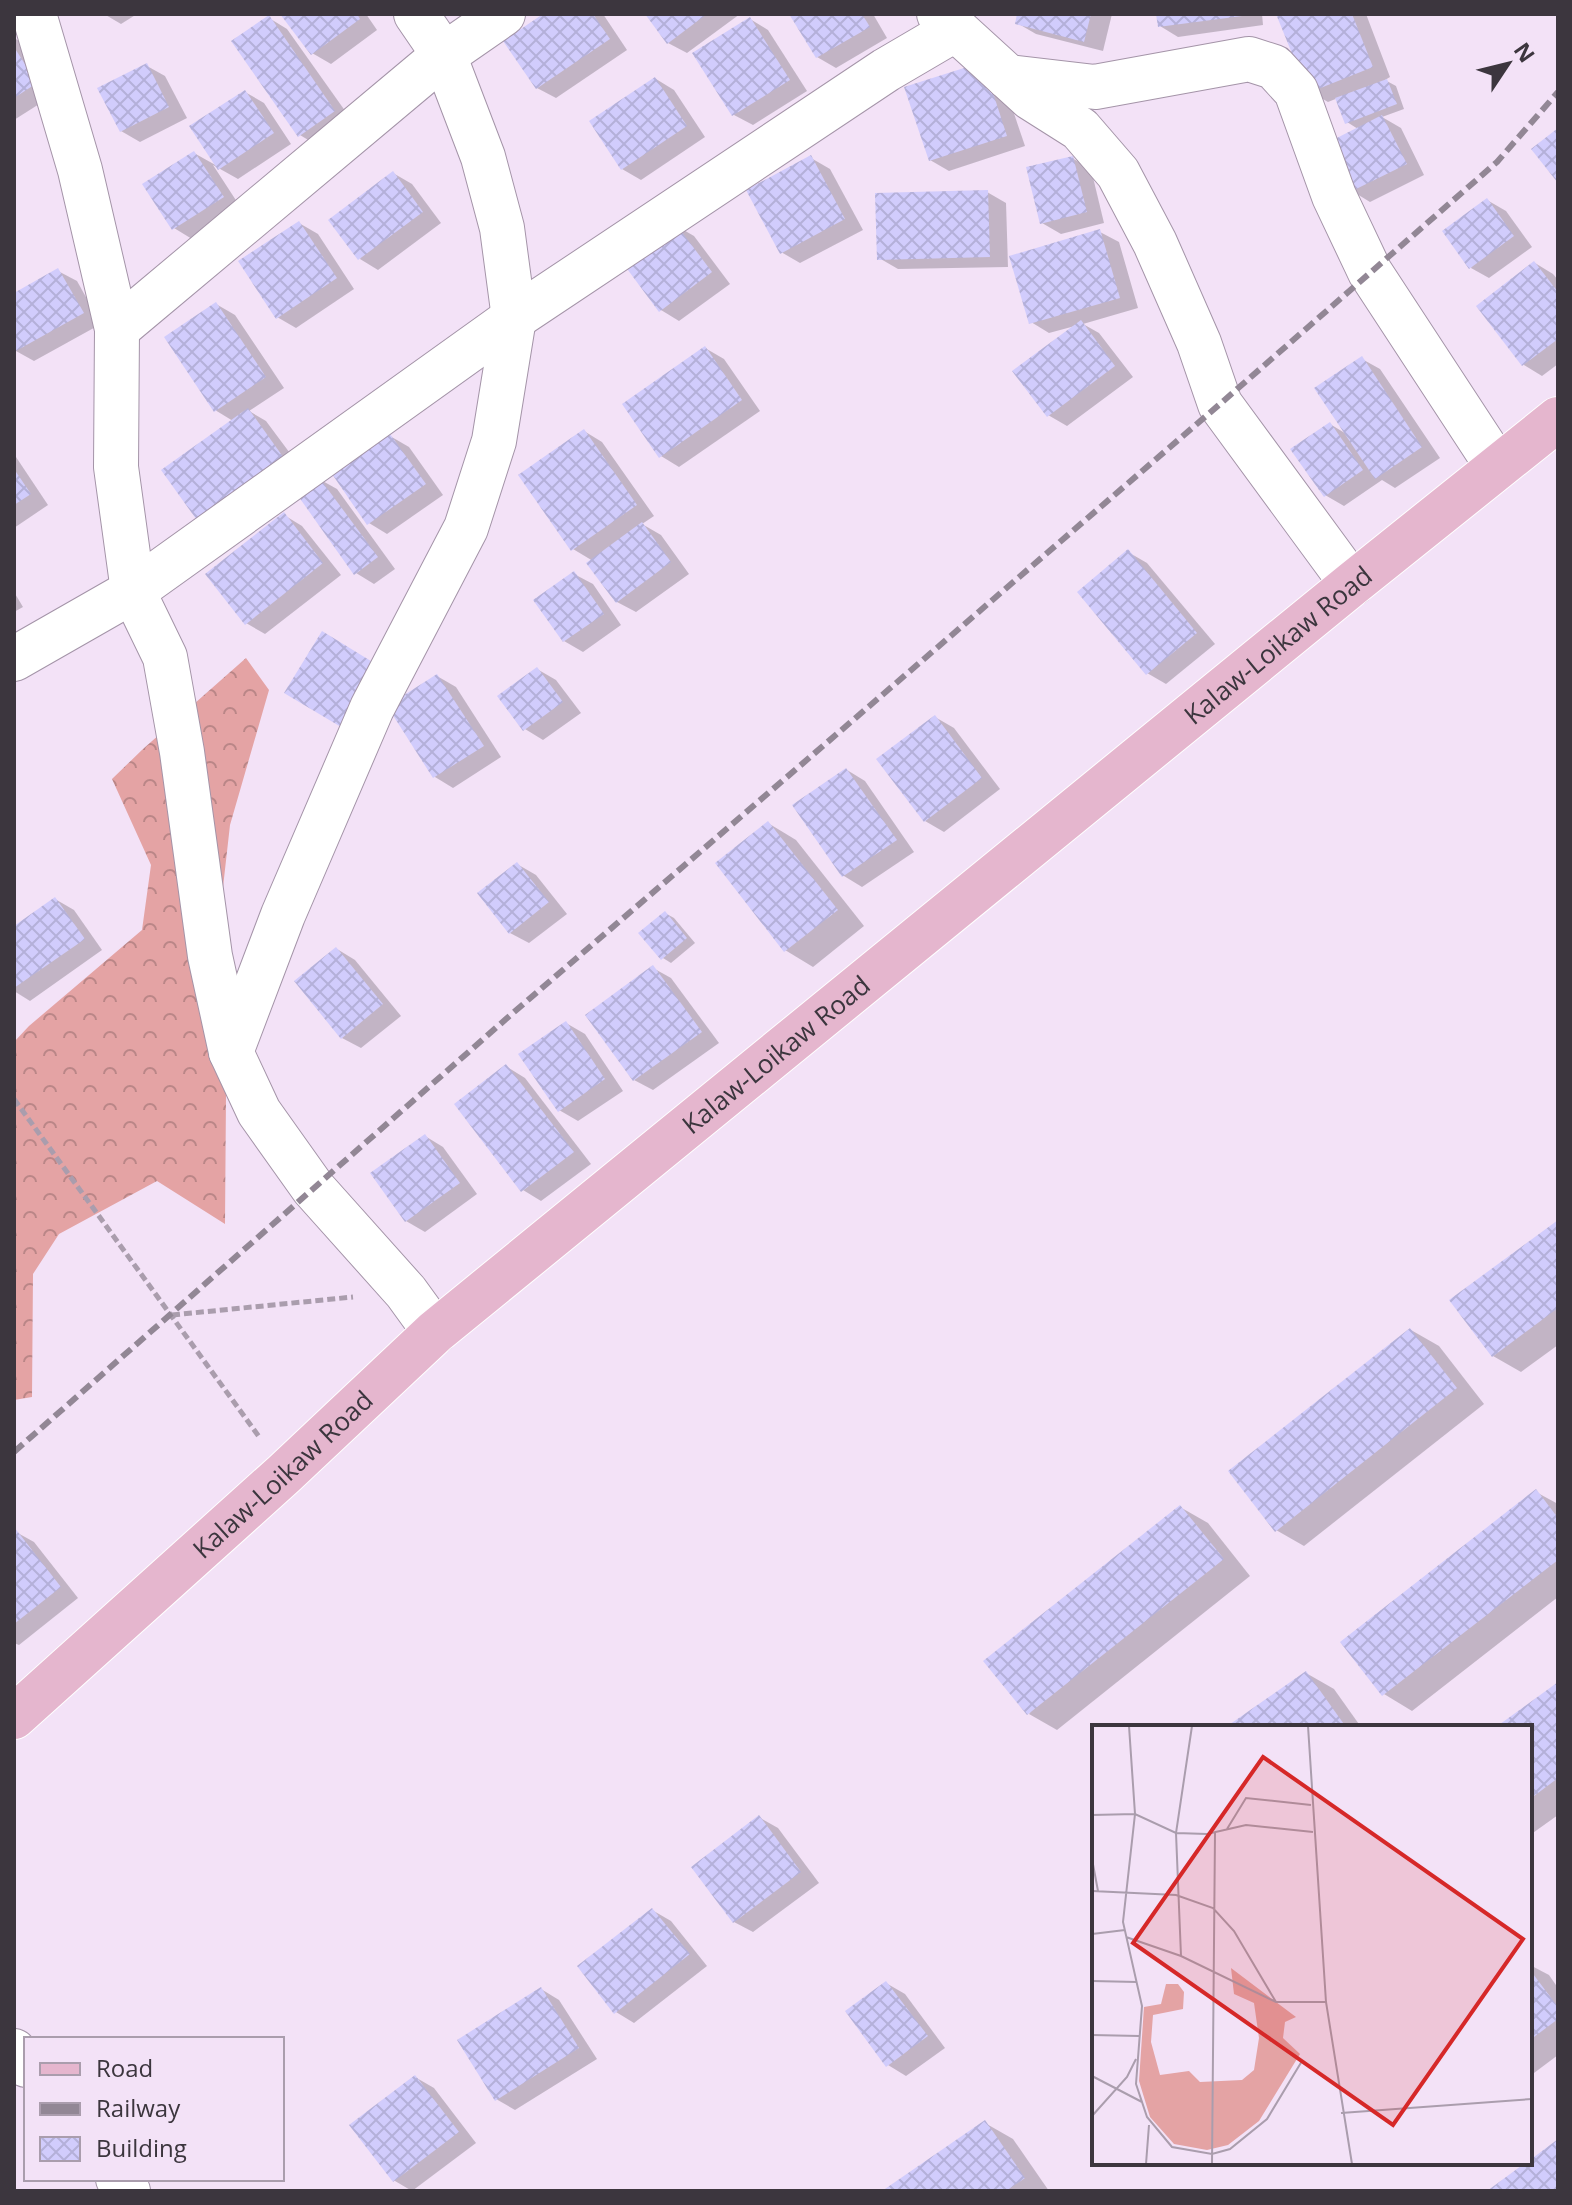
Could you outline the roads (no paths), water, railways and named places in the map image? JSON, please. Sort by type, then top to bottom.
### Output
[{"type":"main road","name":"Kalaw-Loikaw Road","points":[[14,1717],[284,1474],[435,1332],[1558,419]]},
{"type":"street","points":[[34,14],[80,170],[117,329],[116,467],[133,591],[165,657],[182,752],[210,956],[231,1052],[259,1112],[313,1188],[406,1292],[435,1332]]},
{"type":"street","points":[[231,1052],[277,929],[372,708],[466,528],[494,441],[514,318],[502,228],[483,157],[444,55],[416,14]]},
{"type":"street","points":[[117,329],[444,55],[503,14]]},
{"type":"street","points":[[14,659],[133,591],[514,318],[886,70],[948,22],[1031,98],[1080,129],[1118,173],[1155,243],[1199,343],[1220,404],[1352,584]]},
{"type":"street","points":[[1008,77],[1095,87],[1249,59],[1274,67],[1296,91],[1334,196],[1370,272],[1497,466]]},
{"type":"railway","points":[[14,1452],[506,1019],[1497,162],[1558,92]]}]
